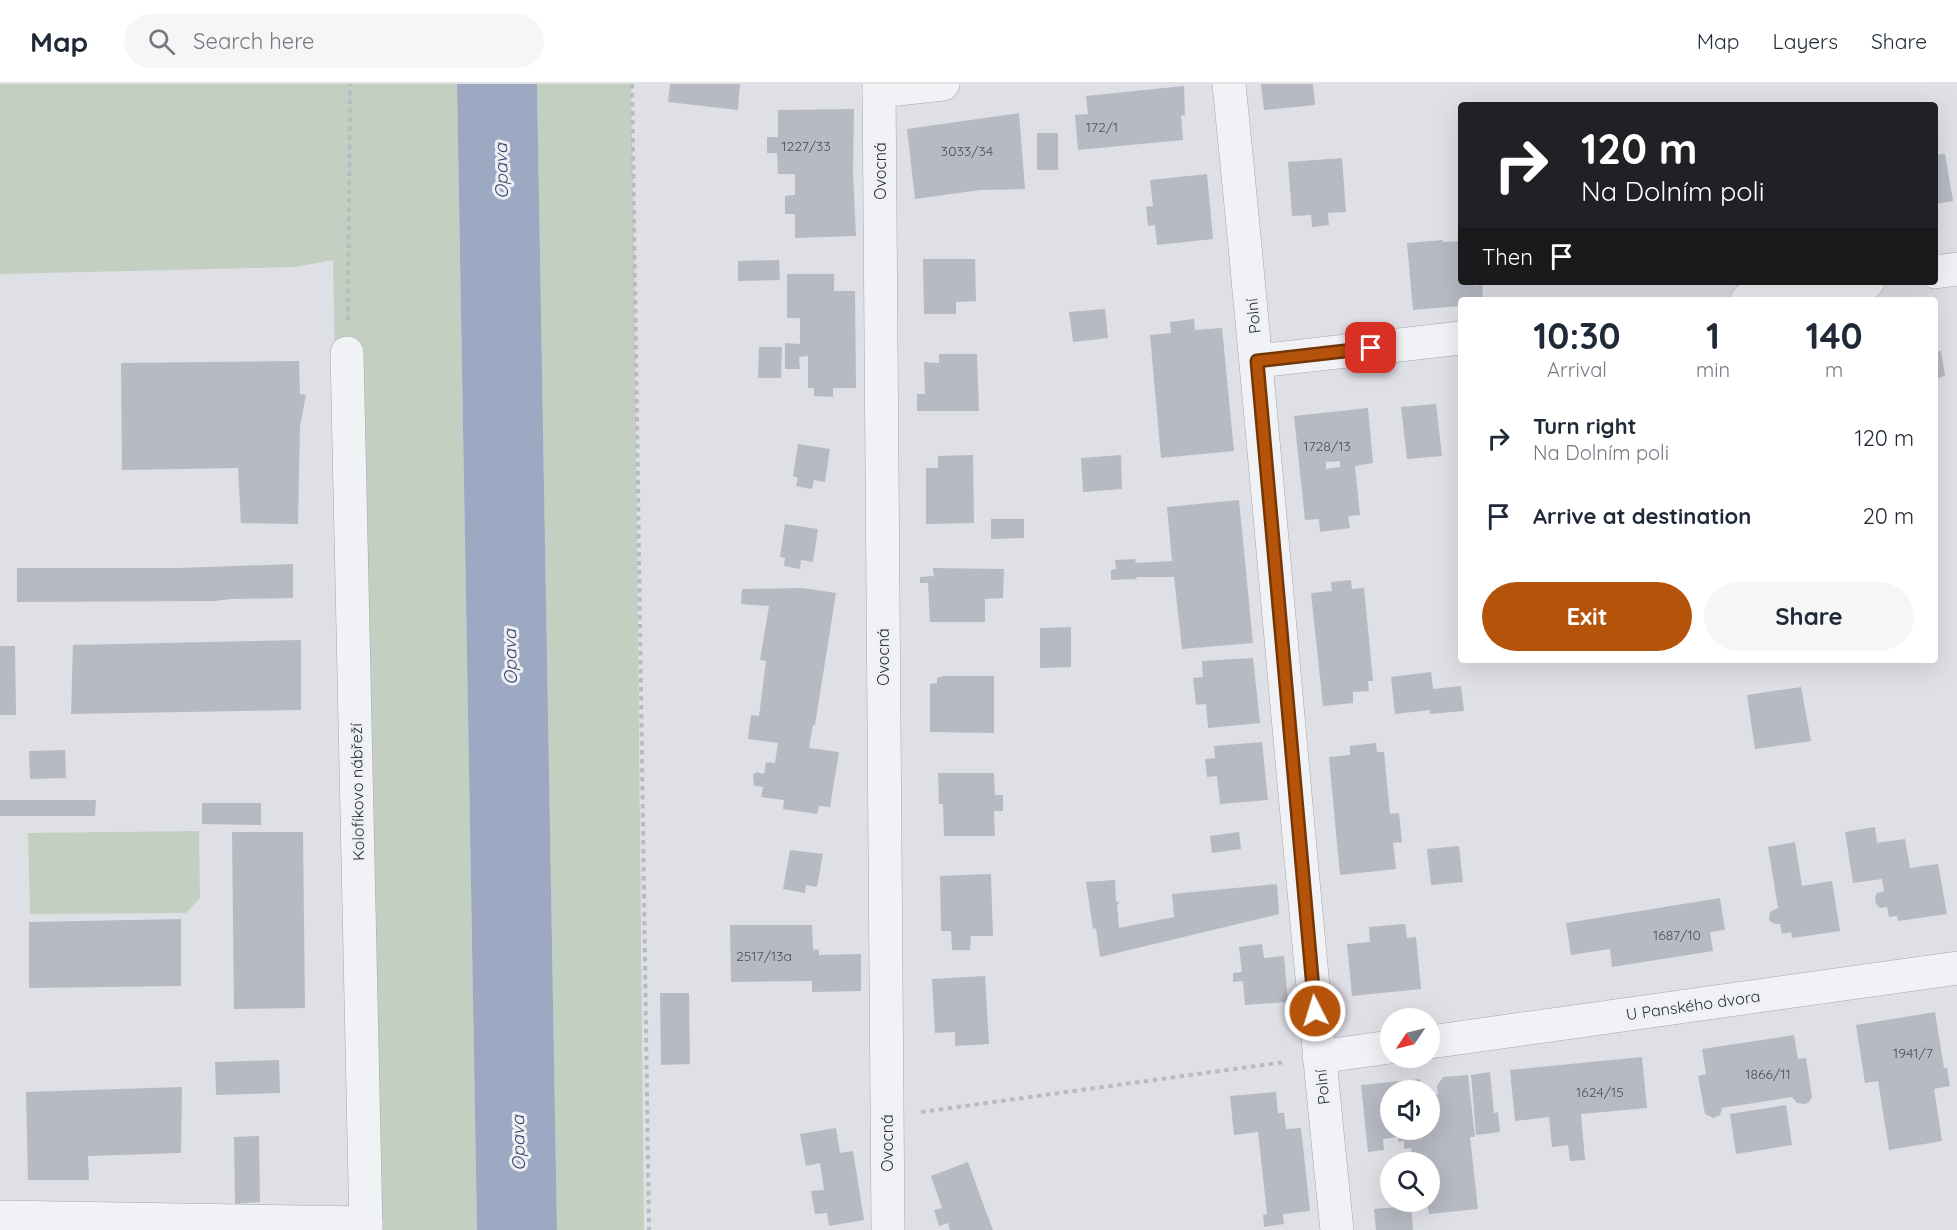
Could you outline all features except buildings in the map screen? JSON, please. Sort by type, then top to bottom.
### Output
[{"type":"street","points":[[879,87],[943,84]]},
{"type":"street","name":"Polní","points":[[1229,84],[1257,361],[1319,1057],[1337,1230]]},
{"type":"street","name":"Ovocná","points":[[879,87],[888,1230]]},
{"type":"street","points":[[1938,272],[1957,269]]},
{"type":"street","points":[[1767,297],[1848,285]]},
{"type":"street","points":[[1257,361],[1458,338]]},
{"type":"street","name":"Kolofíkovo nábřeží","points":[[347,353],[366,1227]]},
{"type":"street","name":"U Panského dvora","points":[[1440,1041],[1957,968]]},
{"type":"street","points":[[1319,1057],[1380,1048]]},
{"type":"street","points":[[0,1217],[366,1227]]},
{"type":"path","points":[[347,353],[350,84]]},
{"type":"path","points":[[632,84],[649,1230]]},
{"type":"path","points":[[887,1116],[1319,1057]]},
{"type":"green space","points":[[0,84],[457,84],[477,1230],[352,1230],[333,260],[295,267],[0,274]]},
{"type":"green space","points":[[537,84],[631,84],[644,1230],[557,1230]]},
{"type":"green space","points":[[199,831],[200,898],[186,913],[30,914],[28,833]]},
{"type":"water","name":"Opava","points":[[457,84],[537,84],[557,1230],[477,1230]]},
{"type":"route","points":[[1315,1011],[1257,361],[1371,348]]}]
